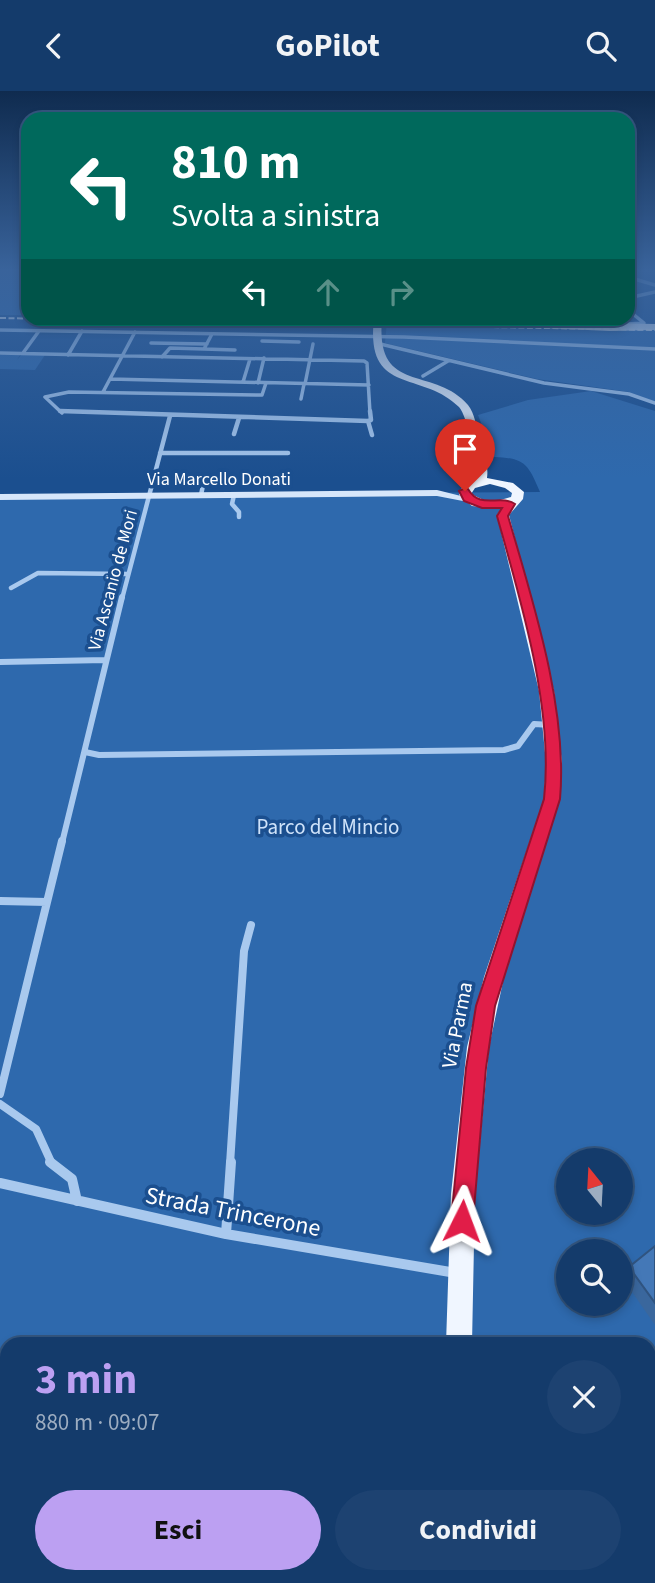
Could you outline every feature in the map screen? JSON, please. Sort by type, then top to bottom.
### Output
[{"type":"main road","points":[[376,340],[379,356],[393,370],[463,406],[468,413],[482,465],[482,477],[465,491],[468,499],[494,513],[505,526]]},
{"type":"main road","points":[[482,465],[518,494],[517,499],[510,504],[482,505]]},
{"type":"main road","points":[[473,484],[505,484]]},
{"type":"main road","name":"Via Parma","points":[[459,1337],[463,1194],[478,1047],[494,977],[552,799],[554,778],[551,726],[532,622],[505,526],[503,512],[510,504]]},
{"type":"street","points":[[23,353],[33,340]]},
{"type":"street","points":[[68,355],[77,340]]},
{"type":"street","points":[[103,392],[131,340]]},
{"type":"street","points":[[147,352],[153,340]]},
{"type":"street","points":[[206,347],[209,340]]},
{"type":"street","points":[[368,340],[655,349]]},
{"type":"street","points":[[376,340],[449,361],[564,387],[629,394],[655,403]]},
{"type":"street","points":[[235,395],[262,341],[299,342]]},
{"type":"street","points":[[151,343],[235,350],[231,358]]},
{"type":"street","points":[[301,399],[313,344]]},
{"type":"street","points":[[162,357],[170,346]]},
{"type":"street","points":[[0,353],[357,361],[367,363],[371,420],[368,421]]},
{"type":"street","points":[[258,383],[264,358]]},
{"type":"street","points":[[423,376],[449,361]]},
{"type":"street","points":[[110,379],[369,385]]},
{"type":"street","points":[[266,383],[262,395],[69,391],[45,397],[62,413],[368,421]]},
{"type":"street","name":"Via Ascanio de Mori","points":[[0,1094],[106,660],[170,416]]},
{"type":"street","points":[[234,434],[239,418]]},
{"type":"street","points":[[297,428],[298,420]]},
{"type":"street","points":[[368,421],[372,435]]},
{"type":"street","points":[[160,453],[288,453]]},
{"type":"street","points":[[201,495],[205,476]]},
{"type":"street","name":"Via Marcello Donati","points":[[437,493],[473,484]]},
{"type":"street","name":"Via Marcello Donati","points":[[0,497],[437,493],[468,499]]},
{"type":"street","points":[[234,495],[232,504],[239,512],[239,517]]},
{"type":"street","points":[[11,588],[19,587],[29,576],[38,573],[128,574]]},
{"type":"street","points":[[0,662],[106,660]]},
{"type":"street","points":[[85,752],[99,755],[504,750],[518,746],[534,724],[551,726]]},
{"type":"street","points":[[0,901],[47,902]]},
{"type":"street","points":[[226,1234],[244,951],[251,925]]},
{"type":"street","points":[[0,1104],[28,1121],[39,1133],[51,1164],[74,1180],[78,1201]]},
{"type":"street","name":"Strada Trincerone","points":[[0,1183],[226,1234],[460,1274]]},
{"type":"green space","points":[[385,340],[655,340],[655,402],[629,392],[537,379],[385,343]]},
{"type":"green space","points":[[0,355],[20,355],[17,360],[21,355],[45,355],[35,370],[0,369]]},
{"type":"green space","name":"Parco del Mincio","points":[[591,391],[655,411],[655,1337],[0,1337],[0,495],[540,492],[524,464],[513,459],[494,457],[478,415],[528,400]]},
{"type":"building","points":[[655,1246],[655,1303],[633,1273],[633,1264]]},
{"type":"route","points":[[462,1221],[478,1047],[486,1006],[552,799],[554,778],[551,726],[532,622],[503,516],[510,504],[492,506],[474,503],[468,499],[465,491]]}]
